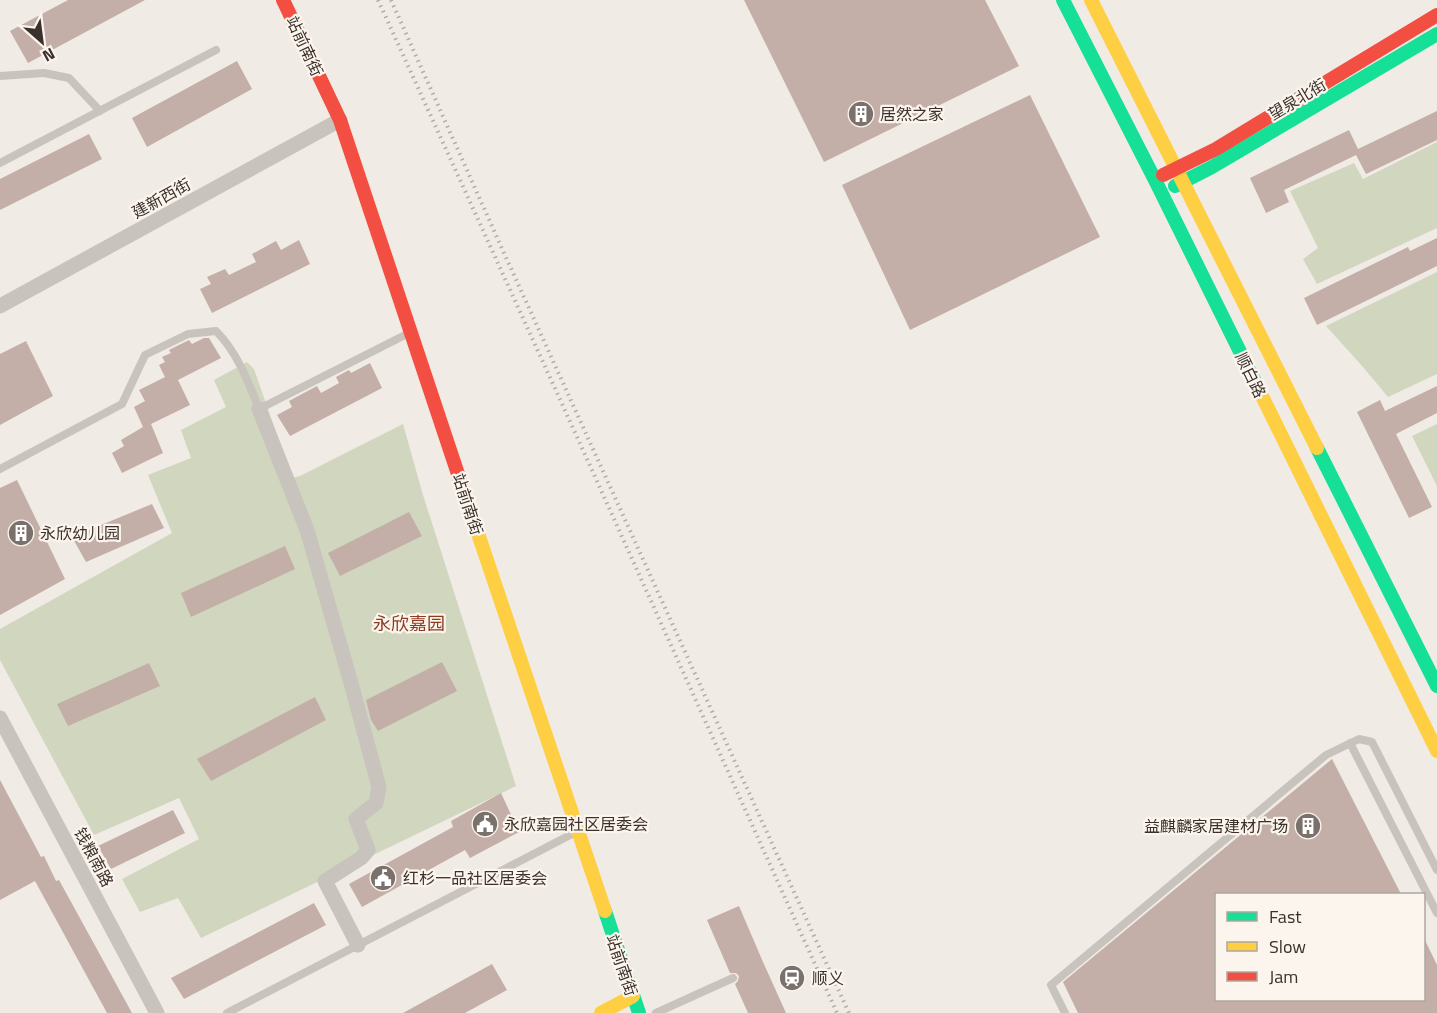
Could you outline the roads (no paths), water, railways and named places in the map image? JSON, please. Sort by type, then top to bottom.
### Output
[{"type":"main road","name":"站前南街","points":[[283,0],[340,120],[633,996],[636,1012]]},
{"type":"main road","name":"顺白路","points":[[1063,0],[1155,180],[1437,751]]},
{"type":"main road","name":"顺白路","points":[[1091,0],[1437,686]]},
{"type":"main road","name":"望泉北街","points":[[1155,180],[1215,148],[1437,15]]},
{"type":"main road","name":"望泉北街","points":[[1161,193],[1222,161],[1437,34]]},
{"type":"main road","points":[[601,1013],[633,996]]},
{"type":"street","name":"建新西街","points":[[0,306],[340,120]]},
{"type":"street","points":[[259,409],[307,531],[379,787],[376,803],[356,819],[368,850],[362,858],[325,881],[358,945]]},
{"type":"street","name":"钱粮南路","points":[[0,718],[157,1013]]},
{"type":"lane","points":[[0,162],[216,50]]},
{"type":"lane","points":[[0,76],[44,73],[69,78],[100,111]]},
{"type":"lane","points":[[0,469],[122,404],[145,355],[188,334],[216,331],[224,339],[240,363],[259,409],[411,332]]},
{"type":"lane","points":[[1065,1013],[1051,985],[1326,755],[1359,739],[1372,742],[1437,870]]},
{"type":"lane","points":[[1350,743],[1437,913]]},
{"type":"lane","points":[[227,1013],[578,831]]},
{"type":"lane","points":[[656,1013],[733,978]]},
{"type":"railway","points":[[378,0],[837,1013]]},
{"type":"railway","points":[[391,0],[849,1013]]},
{"type":"place","name":"居然之家","points":[[861,114]]},
{"type":"place","name":"永欣幼儿园","points":[[21,533]]},
{"type":"place","name":"永欣嘉园社区居委会","points":[[485,824]]},
{"type":"place","name":"益麒麟家居建材广场","points":[[1308,826]]},
{"type":"place","name":"红杉一品社区居委会","points":[[383,878]]},
{"type":"place","name":"顺义","points":[[792,978]]},
{"type":"district","name":"永欣嘉园","points":[[409,623]]}]
